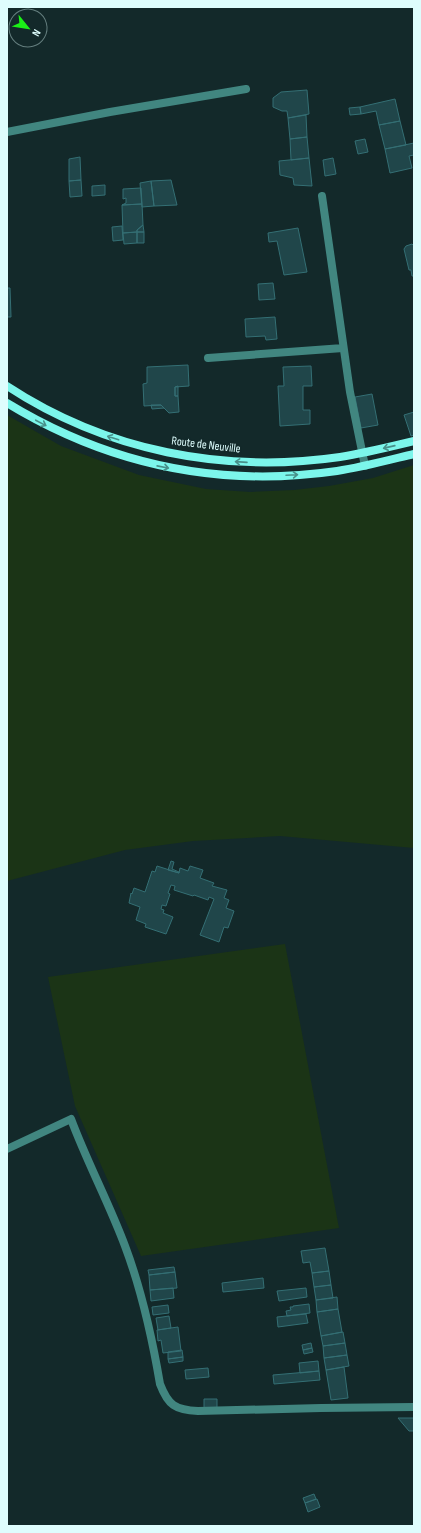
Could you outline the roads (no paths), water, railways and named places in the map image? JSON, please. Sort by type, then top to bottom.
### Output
[{"type":"main road","name":"Route de Neuville","points":[[7,386],[46,409],[95,432],[143,447],[175,454],[250,462],[310,460],[363,453],[414,441]]},
{"type":"main road","points":[[7,403],[40,422],[89,445],[143,462],[187,471],[248,476],[280,476],[330,472],[365,466],[414,454]]},
{"type":"street","points":[[7,132],[110,112],[246,89]]},
{"type":"street","points":[[322,196],[343,348],[365,466]]},
{"type":"street","points":[[208,358],[343,348]]},
{"type":"street","points":[[7,1149],[71,1119],[111,1212],[133,1269],[148,1322],[160,1384],[170,1403],[177,1408],[184,1411],[198,1412],[414,1407]]}]
